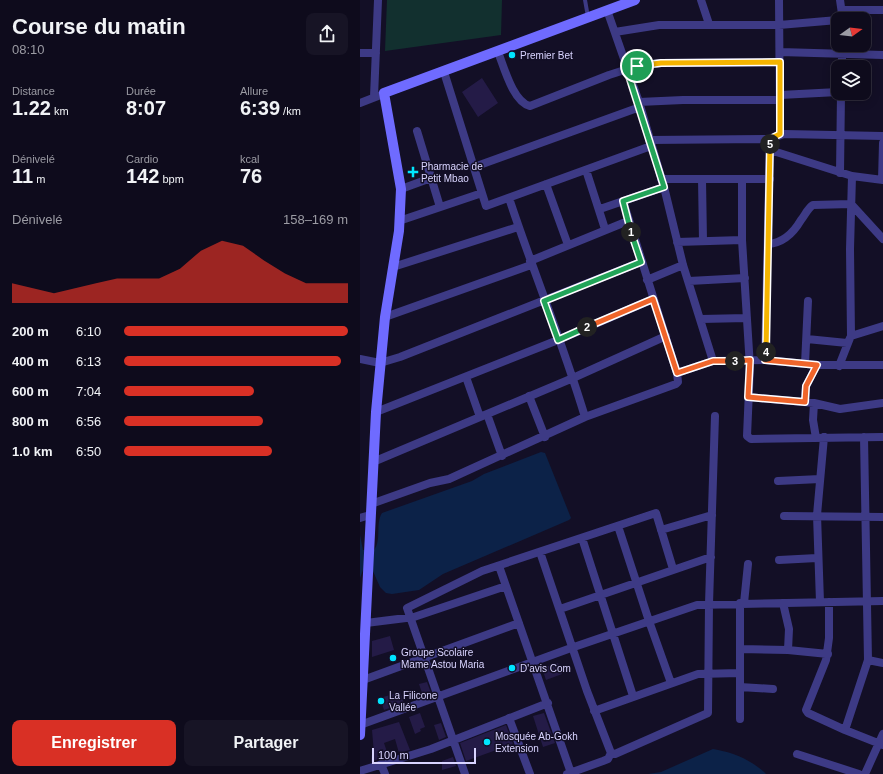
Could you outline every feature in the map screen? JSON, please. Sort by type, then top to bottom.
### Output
[{"type":"street","points":[[374,97],[378,0]]},
{"type":"street","points":[[360,103],[635,0]]},
{"type":"street","points":[[701,0],[709,24]]},
{"type":"street","points":[[779,0],[780,134]]},
{"type":"street","points":[[840,0],[842,12]]},
{"type":"street","points":[[607,10],[639,105],[662,183],[683,265],[713,361]]},
{"type":"street","points":[[867,12],[883,10]]},
{"type":"street","points":[[615,32],[652,25],[779,25],[831,21]]},
{"type":"street","points":[[498,52],[516,96],[525,105],[530,106],[609,75],[637,66],[661,63],[780,62]]},
{"type":"street","points":[[780,52],[883,55]]},
{"type":"street","points":[[360,53],[376,53]]},
{"type":"street","points":[[842,55],[842,60]]},
{"type":"street","points":[[444,72],[486,206],[586,170],[650,143],[770,139],[780,134],[883,136]]},
{"type":"street","points":[[360,735],[376,412],[385,317],[399,221],[401,189],[384,93]]},
{"type":"street","points":[[474,167],[639,105],[683,100],[780,98],[831,94]]},
{"type":"street","points":[[839,100],[840,173]]},
{"type":"street","points":[[417,131],[440,207]]},
{"type":"street","points":[[765,360],[770,139]]},
{"type":"street","points":[[770,150],[840,173],[883,180],[883,143]]},
{"type":"street","points":[[586,170],[600,209],[605,229]]},
{"type":"street","points":[[839,366],[849,339],[852,176]]},
{"type":"street","points":[[401,189],[431,178]]},
{"type":"street","points":[[600,209],[623,201],[662,183],[702,179],[770,179]]},
{"type":"street","points":[[702,179],[703,241]]},
{"type":"street","points":[[742,179],[742,240],[750,360],[748,438],[883,437]]},
{"type":"street","points":[[546,184],[568,244]]},
{"type":"street","points":[[399,221],[482,193]]},
{"type":"street","points":[[509,198],[530,263],[573,378],[585,417]]},
{"type":"street","points":[[371,504],[430,483],[449,479],[545,437],[585,417],[678,382],[677,373],[666,336],[641,262],[623,201]]},
{"type":"street","points":[[768,244],[776,243],[783,239],[800,223],[813,205],[851,204],[883,240]]},
{"type":"street","points":[[385,317],[530,263],[568,244],[628,221]]},
{"type":"street","points":[[393,267],[518,227]]},
{"type":"street","points":[[677,242],[742,240]]},
{"type":"street","points":[[360,359],[380,363],[400,357],[641,262]]},
{"type":"street","points":[[647,280],[683,265]]},
{"type":"street","points":[[689,281],[744,278]]},
{"type":"street","points":[[376,412],[558,340],[653,299]]},
{"type":"street","points":[[805,364],[808,301]]},
{"type":"street","points":[[701,319],[746,318]]},
{"type":"street","points":[[807,339],[849,339],[883,326]]},
{"type":"street","points":[[373,462],[573,378],[666,336]]},
{"type":"street","points":[[677,373],[713,361],[765,360],[839,366],[883,365]]},
{"type":"street","points":[[805,402],[806,386],[817,365]]},
{"type":"street","points":[[466,377],[502,456]]},
{"type":"street","points":[[529,396],[545,437]]},
{"type":"street","points":[[748,397],[814,403],[840,408],[883,403]]},
{"type":"street","points":[[814,403],[813,420],[820,437],[820,479],[817,515],[820,602]]},
{"type":"street","points":[[611,753],[615,754],[708,713],[709,604],[715,416]]},
{"type":"street","points":[[845,730],[868,660],[864,437]]},
{"type":"street","points":[[778,481],[820,479]]},
{"type":"street","points":[[465,774],[409,618],[406,609],[408,607],[474,575],[656,513],[673,569]]},
{"type":"street","points":[[360,518],[370,515]]},
{"type":"street","points":[[661,530],[712,515]]},
{"type":"street","points":[[784,516],[817,515],[883,517]]},
{"type":"street","points":[[618,526],[648,621],[671,683]]},
{"type":"street","points":[[582,538],[599,596],[634,696]]},
{"type":"street","points":[[540,552],[560,609],[571,648],[611,753]]},
{"type":"street","points":[[560,609],[711,557]]},
{"type":"street","points":[[779,560],[818,558]]},
{"type":"street","points":[[740,719],[740,649],[742,603],[748,564]]},
{"type":"street","points":[[499,566],[548,703],[569,773],[603,761],[608,758],[611,753]]},
{"type":"street","points":[[366,623],[409,618],[506,586]]},
{"type":"street","points":[[360,725],[571,648],[697,605],[883,601]]},
{"type":"street","points":[[829,602],[828,654],[825,665],[806,710],[845,730],[881,744]]},
{"type":"street","points":[[783,603],[788,629],[788,650]]},
{"type":"street","points":[[363,680],[519,623]]},
{"type":"street","points":[[740,649],[788,650],[828,654]]},
{"type":"street","points":[[868,660],[883,663]]},
{"type":"street","points":[[594,711],[698,674],[740,673]]},
{"type":"street","points":[[740,686],[773,688]]},
{"type":"street","points":[[360,771],[453,740],[548,703]]},
{"type":"street","points":[[509,718],[530,774]]},
{"type":"street","points":[[865,774],[881,744],[883,734]]},
{"type":"street","points":[[797,754],[859,774]]},
{"type":"street","points":[[382,764],[385,774]]},
{"type":"lane","points":[[585,0],[588,18]]},
{"type":"green space","points":[[387,0],[502,0],[501,35],[385,51]]},
{"type":"water","points":[[541,452],[545,453],[571,518],[569,520],[443,574],[419,590],[392,594],[386,593],[380,587],[372,569],[363,570],[360,578],[360,535],[363,550],[374,550],[378,542],[379,522],[382,513],[472,481],[484,474]]},
{"type":"water","points":[[713,749],[741,757],[766,774],[648,774],[661,772]]},
{"type":"building","points":[[482,78],[498,103],[478,117],[462,92]]},
{"type":"building","points":[[390,636],[394,650],[372,657],[372,641]]},
{"type":"building","points":[[558,663],[562,674],[546,680],[542,668]]},
{"type":"building","points":[[427,682],[431,693],[423,696],[419,684]]},
{"type":"building","points":[[400,692],[404,703],[384,710],[380,698]]},
{"type":"building","points":[[420,713],[425,727],[420,729],[421,731],[415,734],[409,717]]},
{"type":"building","points":[[544,713],[555,743],[543,747],[533,716]]},
{"type":"building","points":[[399,722],[410,750],[399,753],[395,739],[384,743],[388,755],[371,762],[372,754],[374,754],[372,730]]},
{"type":"building","points":[[441,723],[446,737],[439,740],[434,725]]},
{"type":"building","name":"Mosquée Ab-Gokh Extension","points":[[506,725],[513,744],[466,761],[460,743]]},
{"type":"building","points":[[453,757],[456,766],[442,770],[442,761]]},
{"type":"place","name":"Premier Bet","points":[[512,55]]},
{"type":"place","name":"Pharmacie de Petit Mbao","points":[[413,172]]},
{"type":"place","name":"Groupe Scolaire Mame Astou Maria","points":[[393,658]]},
{"type":"place","name":"D'avis Com","points":[[512,668]]},
{"type":"place","name":"La Filicone Vallée","points":[[381,701]]},
{"type":"place","name":"Mosquée Ab-Gokh Extension","points":[[487,742]]},
{"type":"route","points":[[780,62],[780,134],[770,139],[765,360],[817,365],[806,386],[805,402],[748,397],[750,360],[713,361],[677,373],[653,299],[558,340],[544,301],[583,284],[641,262],[623,201],[664,187],[627,70],[637,66],[661,63],[780,62]]}]
